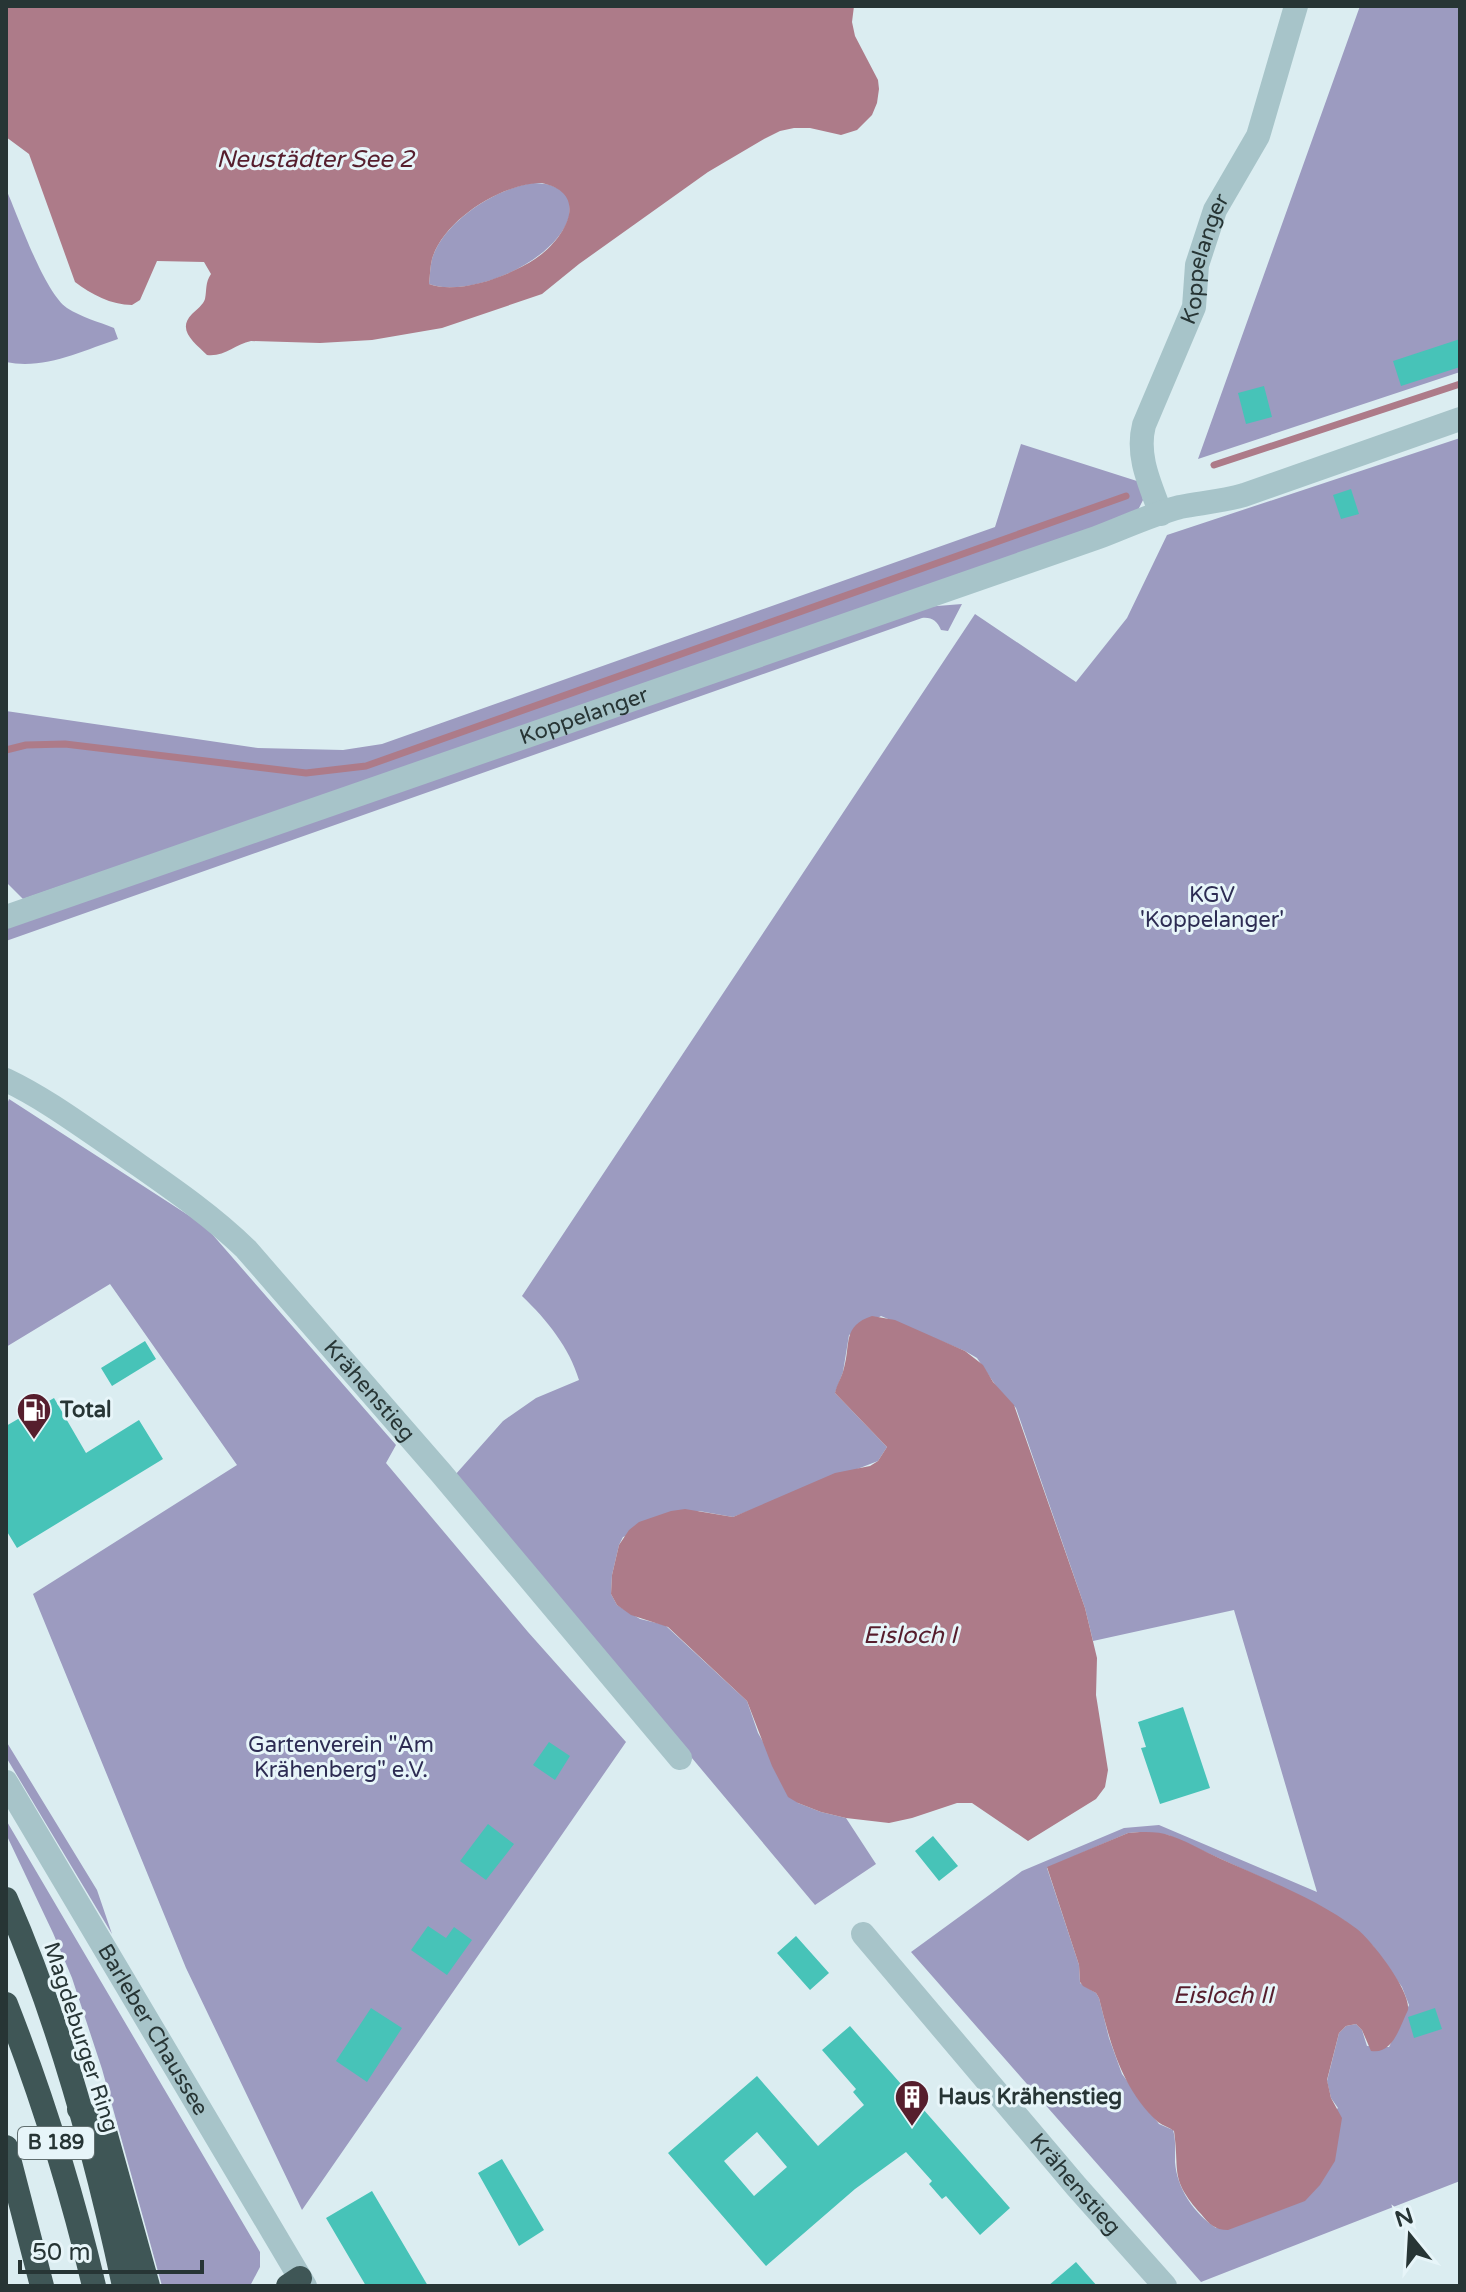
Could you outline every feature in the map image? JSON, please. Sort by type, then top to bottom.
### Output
[{"type":"highway","name":"Magdeburger Ring","points":[[6,1899],[48,2005],[124,2286]]},
{"type":"highway","name":"B 189","points":[[6,2004],[62,2162],[94,2286]]},
{"type":"highway","points":[[78,2108],[106,2135],[148,2286]]},
{"type":"highway","points":[[6,2147],[42,2286]]},
{"type":"street","name":"Koppelanger","points":[[1161,514],[1141,454],[1144,425],[1194,307],[1198,259],[1215,210],[1258,136],[1296,6]]},
{"type":"street","name":"Koppelanger","points":[[6,917],[1180,507],[1225,501],[1460,419]]},
{"type":"street","name":"Krähenstieg","points":[[6,1080],[57,1109],[171,1188],[216,1221],[246,1249],[441,1473],[680,1758]]},
{"type":"street","name":"Barleber Chaussee","points":[[6,1782],[298,2283]]},
{"type":"street","name":"Krähenstieg","points":[[863,1934],[1076,2186],[1165,2286]]},
{"type":"green space","points":[[1360,6],[1460,6],[1460,372],[1198,459]]},
{"type":"green space","points":[[533,183],[553,186],[569,198],[569,217],[548,248],[510,273],[488,281],[467,286],[429,284],[432,259],[438,245],[459,220],[488,199]]},
{"type":"green space","points":[[6,189],[41,270],[58,299],[72,311],[114,328],[118,339],[49,361],[6,362]]},
{"type":"green space","name":"KGV 'Koppelanger'","points":[[1460,438],[1460,2181],[1201,2282],[911,1952],[1022,1871],[1124,1828],[1159,1825],[1317,1892],[1234,1610],[1093,1641],[1085,1608],[1016,1408],[998,1389],[977,1358],[881,1316],[849,1335],[843,1372],[835,1393],[887,1447],[878,1461],[733,1517],[699,1511],[623,1537],[612,1575],[611,1594],[617,1605],[640,1619],[665,1625],[747,1701],[758,1733],[798,1803],[846,1818],[876,1864],[815,1905],[455,1475],[503,1421],[536,1398],[579,1380],[556,1335],[522,1296],[975,614],[1076,682],[1127,618],[1167,535]],"holes":[[[1128,1833],[1168,1835],[1278,1885],[1345,1921],[1373,1946],[1402,1987],[1409,2005],[1389,2047],[1367,2046],[1362,2030],[1356,2024],[1346,2026],[1339,2033],[1327,2081],[1331,2098],[1338,2108],[1216,2228],[1194,2208],[1179,2182],[1173,2130],[1159,2124],[1122,2074],[1099,1998],[1080,1983],[1079,1965],[1047,1868]]]},
{"type":"green space","points":[[1021,444],[1140,482],[1143,500],[1136,514],[23,899],[6,882],[6,711],[258,748],[343,750],[382,744],[995,527]]},
{"type":"green space","points":[[962,604],[948,631],[941,630],[931,619],[922,618],[6,941],[6,926],[925,607]]},
{"type":"green space","name":"Gartenverein \"Am Krähenberg\" e.V.","points":[[9,1099],[205,1226],[396,1445],[386,1463],[528,1632],[626,1742],[302,2210],[186,1968],[33,1594],[237,1465],[110,1284],[6,1347],[6,1107]]},
{"type":"green space","points":[[6,1741],[97,1890],[112,1934],[6,1757]]},
{"type":"green space","points":[[6,1820],[260,2252],[260,2267],[250,2286],[162,2286],[102,2069],[72,1978],[6,1834]]},
{"type":"water","name":"Neustädter See 2","points":[[6,6],[854,6],[852,22],[855,36],[878,80],[879,89],[872,115],[857,130],[841,135],[794,128],[764,139],[708,172],[542,294],[442,328],[372,340],[320,343],[251,341],[213,355],[207,355],[193,341],[186,325],[205,299],[211,274],[204,262],[157,261],[140,300],[132,305],[109,301],[88,291],[75,282],[29,154],[6,137]],"holes":[[[542,183],[566,197],[568,218],[563,230],[546,251],[512,272],[484,282],[455,287],[429,284],[432,259],[439,244],[462,217],[493,196],[510,189]]]},
{"type":"water","name":"Eisloch I","points":[[872,1316],[895,1320],[965,1351],[983,1365],[993,1382],[1014,1405],[1085,1608],[1097,1658],[1096,1695],[1108,1770],[1105,1787],[1096,1799],[1028,1841],[972,1803],[957,1803],[889,1823],[846,1818],[798,1803],[788,1797],[772,1766],[747,1701],[668,1627],[631,1615],[617,1605],[611,1594],[619,1545],[639,1522],[685,1509],[733,1517],[835,1473],[870,1466],[878,1461],[887,1447],[835,1393],[846,1359],[849,1337],[856,1325]]},
{"type":"water","name":"Eisloch II","points":[[1128,1833],[1162,1833],[1179,1839],[1291,1890],[1342,1918],[1364,1935],[1381,1955],[1407,2002],[1408,2010],[1399,2031],[1385,2049],[1371,2051],[1356,2024],[1346,2026],[1339,2033],[1327,2080],[1331,2098],[1342,2118],[1335,2161],[1320,2185],[1305,2201],[1228,2230],[1219,2229],[1207,2221],[1184,2192],[1178,2175],[1174,2131],[1158,2122],[1126,2080],[1099,1998],[1080,1982],[1079,1965],[1047,1867]]},
{"type":"building","points":[[1460,339],[1460,367],[1401,386],[1393,361]]},
{"type":"building","points":[[1264,386],[1272,417],[1246,424],[1238,393]]},
{"type":"building","points":[[1351,489],[1359,514],[1341,519],[1333,495]]},
{"type":"building","points":[[145,1341],[156,1359],[112,1386],[101,1368]]},
{"type":"building","points":[[54,1398],[86,1453],[139,1420],[163,1459],[17,1548],[6,1530],[6,1426]]},
{"type":"building","points":[[1183,1707],[1210,1788],[1160,1804],[1141,1748],[1146,1747],[1138,1722]]},
{"type":"building","points":[[549,1742],[570,1756],[555,1780],[533,1765]]},
{"type":"building","points":[[488,1824],[514,1844],[486,1880],[460,1861]]},
{"type":"building","points":[[933,1836],[958,1866],[939,1881],[915,1851]]},
{"type":"building","points":[[428,1926],[446,1938],[454,1927],[472,1940],[447,1975],[411,1950]]},
{"type":"building","points":[[796,1936],[829,1973],[810,1990],[777,1953]]},
{"type":"building","points":[[371,2008],[402,2028],[367,2082],[336,2061]]},
{"type":"building","points":[[1435,2008],[1442,2029],[1414,2038],[1408,2017]]},
{"type":"building","points":[[850,2026],[1010,2208],[980,2235],[946,2196],[942,2199],[929,2184],[932,2181],[906,2152],[855,2189],[766,2266],[668,2153],[757,2076],[818,2146],[864,2105],[853,2092],[856,2089],[822,2050]],"holes":[[[757,2132],[787,2167],[754,2196],[724,2161]]]},
{"type":"building","points":[[502,2159],[544,2230],[519,2246],[478,2173]]},
{"type":"building","points":[[372,2191],[428,2286],[366,2286],[326,2218]]},
{"type":"building","points":[[1076,2262],[1097,2286],[1048,2286]]},
{"type":"waterway","points":[[1214,465],[1460,384]]},
{"type":"waterway","points":[[6,750],[26,745],[65,744],[306,773],[366,766],[1126,496]]},
{"type":"place","name":"Total","points":[[34,1441]]},
{"type":"place","name":"Haus Krähenstieg","points":[[912,2128]]}]
